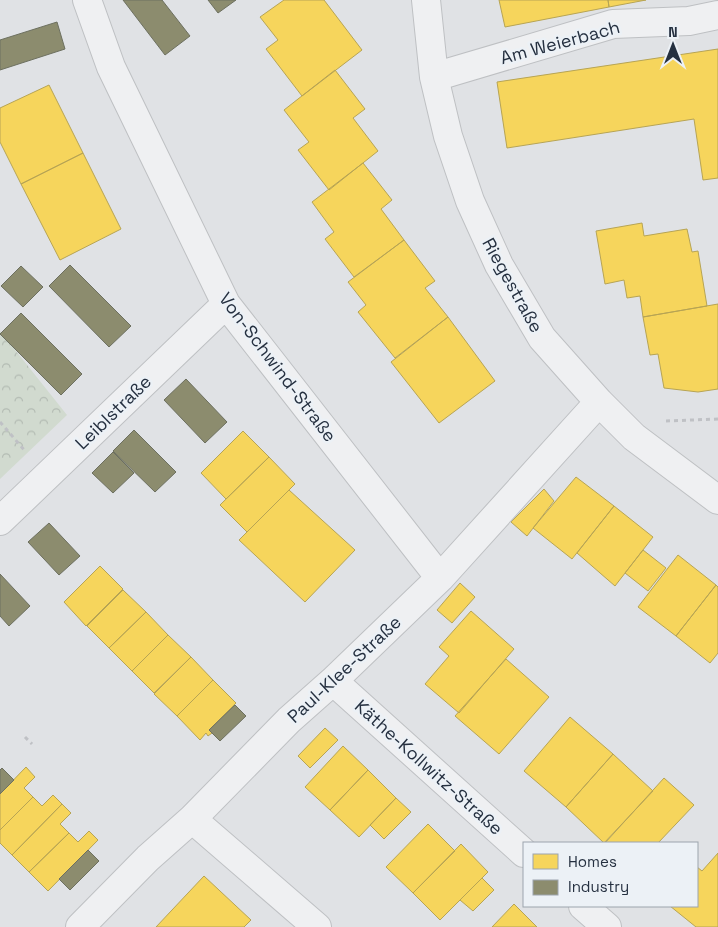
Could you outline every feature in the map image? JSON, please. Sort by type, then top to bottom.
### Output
[{"type":"street","name":"Von-Schwind-Straße","points":[[86,0],[111,67],[226,304],[440,578]]},
{"type":"street","name":"Riegestraße","points":[[426,0],[434,77],[448,136],[470,201],[499,265],[542,338],[599,402],[634,437],[718,500]]},
{"type":"street","name":"Am Weierbach","points":[[434,77],[613,24],[689,21],[718,15]]},
{"type":"street","name":"Leiblstraße","points":[[0,521],[226,304]]},
{"type":"street","name":"Paul-Klee-Straße","points":[[80,927],[148,858],[192,819],[289,720],[334,681],[440,578],[599,402]]},
{"type":"street","name":"Käthe-Kollwitz-Straße","points":[[334,681],[523,852]]},
{"type":"street","points":[[192,819],[317,927]]},
{"type":"street","points":[[584,907],[607,927]]},
{"type":"path","points":[[634,437],[648,421],[718,419]]},
{"type":"path","points":[[0,422],[44,478]]},
{"type":"path","points":[[25,737],[32,744]]},
{"type":"green space","points":[[0,331],[67,415],[0,479]]},
{"type":"building: Homes","points":[[284,0],[324,0],[362,50],[302,96],[266,49],[278,40],[260,17]]},
{"type":"building: Homes","points":[[499,0],[608,0],[609,7],[505,27]]},
{"type":"building: Homes","points":[[608,0],[646,0],[609,7]]},
{"type":"building: Homes","points":[[718,49],[718,178],[703,180],[694,119],[507,148],[497,82]]},
{"type":"building: Homes","points":[[335,70],[365,109],[353,118],[378,151],[329,190],[298,150],[309,142],[284,110]]},
{"type":"building: Homes","points":[[49,85],[83,153],[21,184],[0,142],[0,108]]},
{"type":"building: Homes","points":[[83,153],[121,229],[60,260],[21,184]]},
{"type":"building: Homes","points":[[363,163],[392,200],[381,209],[404,240],[354,277],[325,239],[334,232],[312,202]]},
{"type":"building: Homes","points":[[642,223],[644,236],[687,229],[692,252],[698,251],[707,306],[643,317],[640,296],[627,298],[624,280],[605,284],[596,231]]},
{"type":"building: Homes","points":[[404,240],[435,281],[425,288],[448,317],[395,358],[358,312],[366,305],[348,282]]},
{"type":"building: Homes","points":[[718,304],[718,389],[698,392],[664,388],[658,354],[650,355],[643,317]]},
{"type":"building: Homes","points":[[448,317],[495,381],[439,423],[391,362]]},
{"type":"building: Homes","points":[[243,431],[269,457],[226,499],[201,473]]},
{"type":"building: Homes","points":[[269,457],[295,484],[247,532],[220,505]]},
{"type":"building: Homes","points":[[576,477],[614,506],[572,559],[533,528]]},
{"type":"building: Homes","points":[[544,489],[554,501],[527,536],[511,522]]},
{"type":"building: Homes","points":[[289,490],[355,550],[305,602],[239,540]]},
{"type":"building: Homes","points":[[614,506],[653,537],[615,586],[577,553]]},
{"type":"building: Homes","points":[[643,550],[666,568],[648,591],[625,573]]},
{"type":"building: Homes","points":[[678,555],[716,585],[676,636],[638,607]]},
{"type":"building: Homes","points":[[100,566],[123,589],[86,626],[64,602]]},
{"type":"building: Homes","points":[[460,583],[475,597],[452,623],[437,610]]},
{"type":"building: Homes","points":[[716,585],[718,587],[718,653],[710,663],[676,636]]},
{"type":"building: Homes","points":[[123,590],[146,612],[109,648],[87,626]]},
{"type":"building: Homes","points":[[471,611],[514,649],[459,713],[425,684],[449,656],[439,647]]},
{"type":"building: Homes","points":[[146,612],[168,635],[132,671],[109,648]]},
{"type":"building: Homes","points":[[168,635],[191,657],[154,693],[132,671]]},
{"type":"building: Homes","points":[[191,657],[213,680],[177,716],[154,694]]},
{"type":"building: Homes","points":[[506,659],[549,697],[499,754],[455,716]]},
{"type":"building: Homes","points":[[213,680],[236,703],[209,730],[212,733],[208,736],[206,733],[200,740],[177,716]]},
{"type":"building: Homes","points":[[570,717],[613,754],[566,807],[524,771]]},
{"type":"building: Homes","points":[[325,728],[338,740],[310,768],[298,756]]},
{"type":"building: Homes","points":[[343,746],[368,770],[330,810],[305,787]]},
{"type":"building: Homes","points":[[613,754],[653,791],[605,842],[566,807]]},
{"type":"building: Homes","points":[[26,767],[35,777],[24,788],[33,797],[0,830],[0,794]]},
{"type":"building: Homes","points":[[368,770],[396,798],[359,837],[330,810]]},
{"type":"building: Homes","points":[[664,778],[694,805],[659,842],[606,842]]},
{"type":"building: Homes","points":[[53,795],[62,804],[12,855],[0,843],[0,830],[33,797],[42,806]]},
{"type":"building: Homes","points":[[396,798],[411,812],[384,839],[370,825]]},
{"type":"building: Homes","points":[[62,804],[71,813],[60,824],[69,833],[29,872],[12,855]]},
{"type":"building: Homes","points":[[428,824],[455,851],[413,893],[386,867]]},
{"type":"building: Homes","points":[[89,831],[98,840],[48,891],[29,872],[69,833],[78,842]]},
{"type":"building: Homes","points":[[461,844],[488,872],[440,920],[413,893]]},
{"type":"building: Homes","points":[[718,853],[718,927],[696,927],[671,907],[698,907],[698,868],[702,871]]},
{"type":"building: Homes","points":[[204,876],[251,920],[244,927],[156,927]]},
{"type":"building: Homes","points":[[482,878],[494,890],[473,911],[460,900]]},
{"type":"building: Homes","points":[[514,904],[537,927],[492,927]]},
{"type":"building: Industry","points":[[123,0],[162,0],[190,36],[165,55]]},
{"type":"building: Industry","points":[[208,0],[236,0],[218,13]]},
{"type":"building: Industry","points":[[57,22],[65,49],[0,70],[0,40]]},
{"type":"building: Industry","points":[[70,265],[131,326],[109,347],[49,286]]},
{"type":"building: Industry","points":[[21,266],[43,287],[23,307],[1,286]]},
{"type":"building: Industry","points":[[21,313],[82,374],[61,395],[0,334]]},
{"type":"building: Industry","points":[[186,379],[227,422],[205,443],[164,400]]},
{"type":"building: Industry","points":[[134,430],[176,472],[155,492],[113,451]]},
{"type":"building: Industry","points":[[113,452],[134,473],[113,493],[92,473]]},
{"type":"building: Industry","points":[[49,523],[80,556],[59,575],[28,542]]},
{"type":"building: Industry","points":[[0,574],[30,606],[9,626],[0,616]]},
{"type":"building: Industry","points":[[235,705],[246,716],[220,741],[209,730]]},
{"type":"building: Industry","points":[[2,768],[14,780],[0,794],[0,770]]},
{"type":"building: Industry","points":[[88,850],[99,861],[70,890],[59,879]]}]
